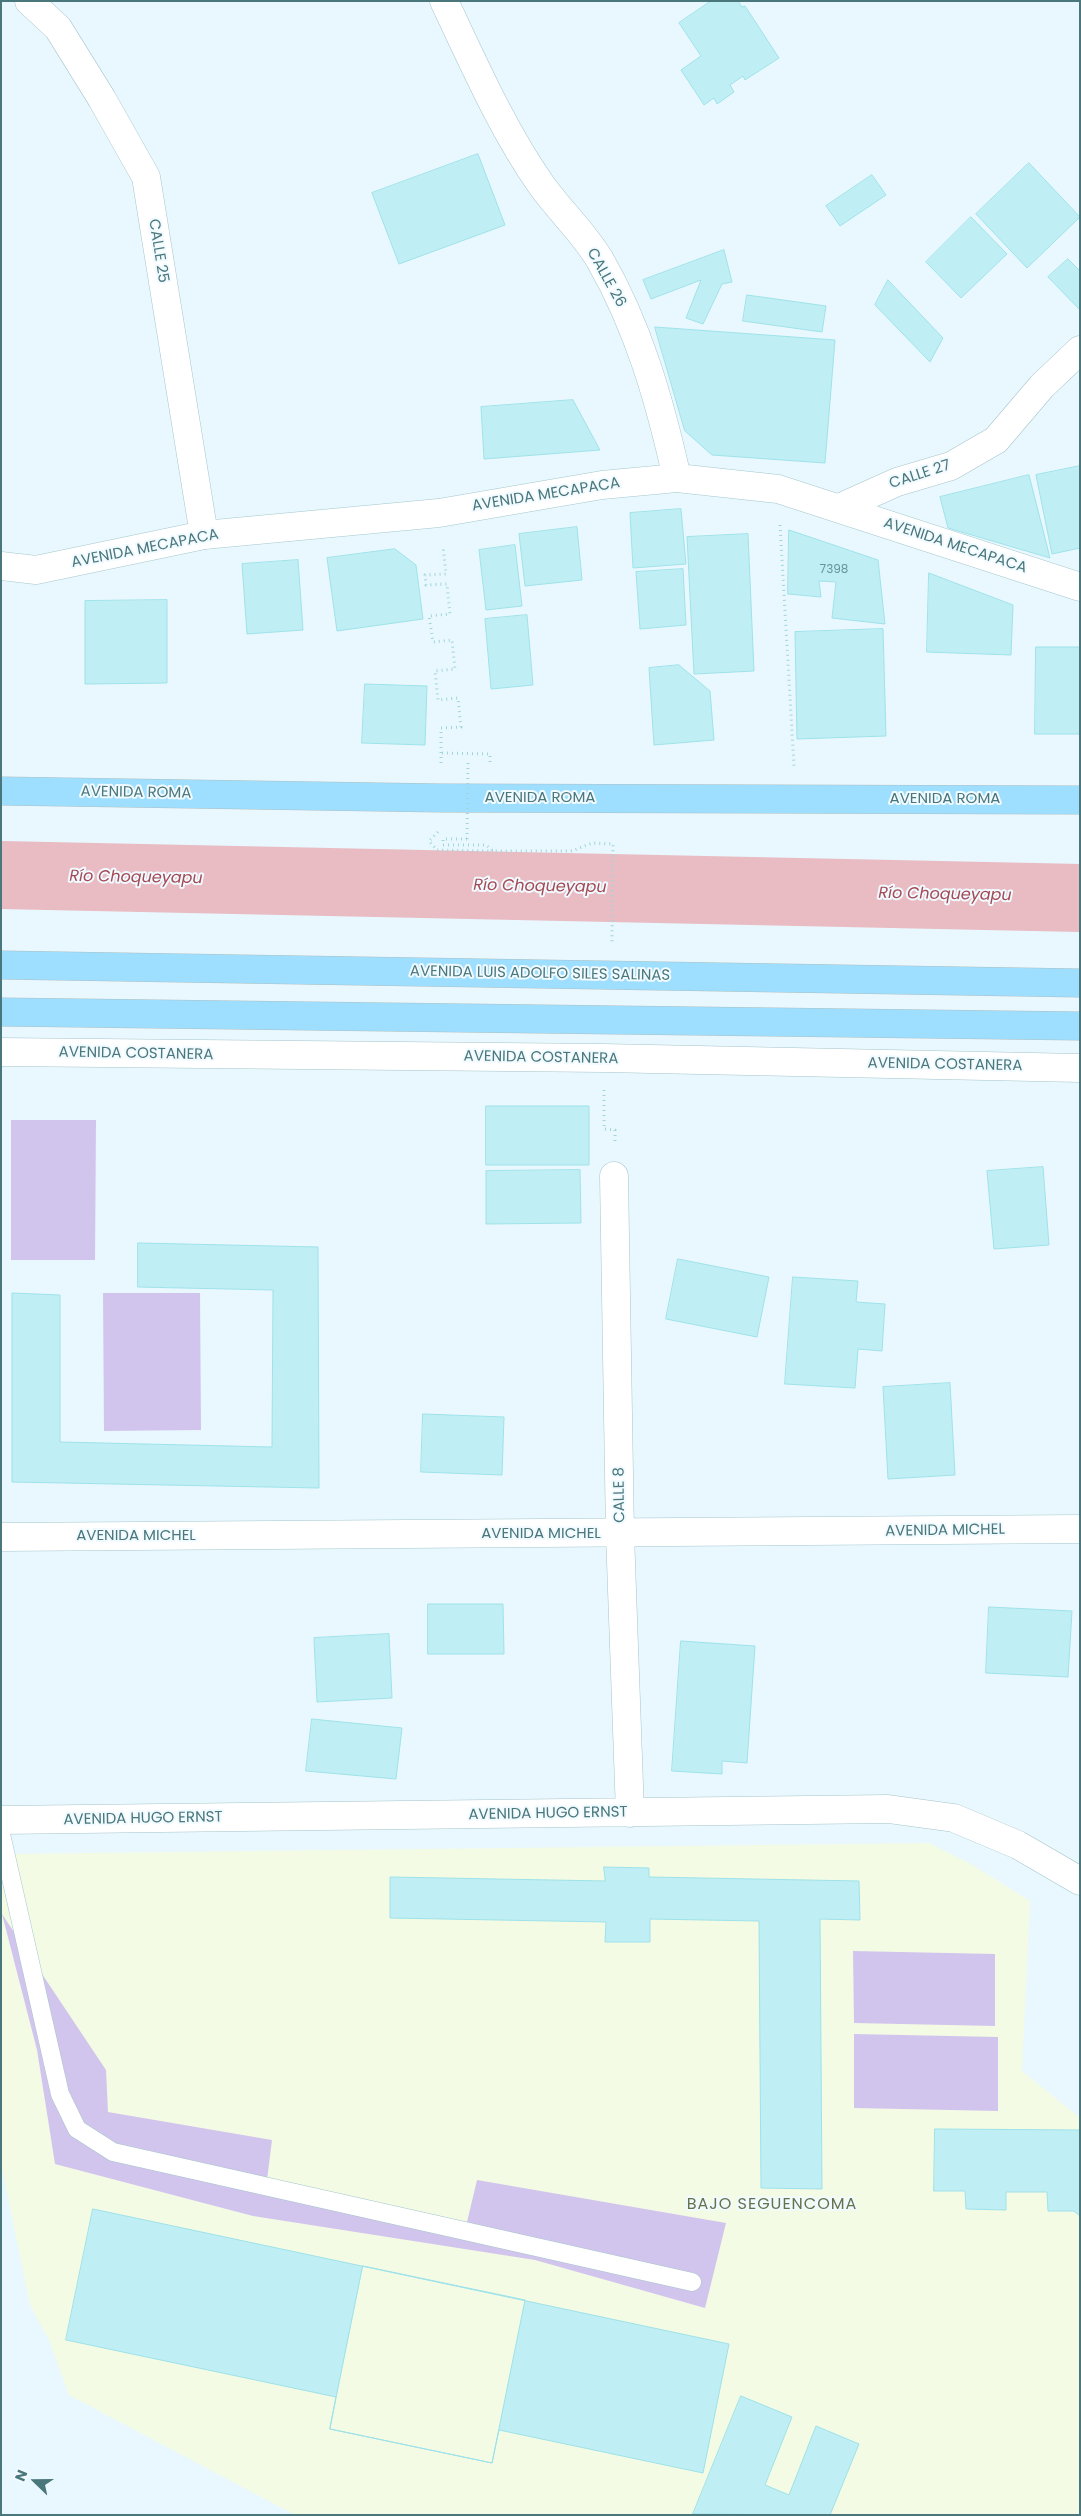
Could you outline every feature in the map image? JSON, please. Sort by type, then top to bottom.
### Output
[{"type":"main road","name":"AVENIDA ROMA","points":[[1,791],[451,798],[1080,800]]},
{"type":"main road","name":"AVENIDA LUIS ADOLFO SILES SALINAS","points":[[1,965],[1080,983]]},
{"type":"main road","points":[[1,1012],[1080,1026]]},
{"type":"street","name":"CALLE 25","points":[[30,1],[58,28],[102,99],[146,177],[204,535]]},
{"type":"street","name":"CALLE 26","points":[[444,1],[491,100],[541,185],[600,259],[636,334],[662,410],[677,478]]},
{"type":"street","name":"CALLE 27","points":[[839,508],[896,482],[951,466],[996,440],[1042,386],[1080,350]]},
{"type":"street","name":"AVENIDA MECAPACA","points":[[1,566],[36,570],[204,535],[439,514],[602,485],[677,478],[778,488],[1080,587]]},
{"type":"street","name":"AVENIDA COSTANERA","points":[[9,1057],[613,1059],[1080,1068]]},
{"type":"street","name":"CALLE 8","points":[[614,1176],[620,1534],[630,1813]]},
{"type":"street","name":"AVENIDA MICHEL","points":[[1,1537],[620,1534],[1080,1529]]},
{"type":"street","name":"AVENIDA HUGO ERNST","points":[[1,1820],[888,1810],[954,1818],[1018,1845],[1080,1881]]},
{"type":"lane","points":[[1,1834],[60,2094],[77,2129],[113,2152],[692,2282]]},
{"type":"path","points":[[778,488],[796,799]]},
{"type":"path","points":[[439,514],[446,574],[425,575],[426,585],[447,584],[450,614],[429,616],[433,642],[452,640],[455,669],[435,671],[438,700],[458,698],[461,727],[441,728],[441,763]]},
{"type":"path","points":[[442,754],[490,754],[490,762],[483,762]]},
{"type":"path","points":[[475,762],[468,762],[467,839],[443,839],[443,845],[486,845],[493,851]]},
{"type":"path","points":[[440,830],[429,841],[438,850],[572,851],[592,843],[613,844],[612,942]]},
{"type":"shaded area","points":[[11,1120],[96,1120],[95,1260],[11,1260]]},
{"type":"shaded area","points":[[103,1293],[200,1293],[201,1430],[104,1431]]},
{"type":"shaded area","points":[[929,1843],[969,1863],[1030,1901],[1022,2071],[1080,2118],[1080,2515],[295,2515],[69,2395],[49,2340],[30,2305],[1,2164],[1,1854]]},
{"type":"shaded area","points":[[2,1914],[106,2070],[108,2112],[272,2140],[266,2188],[467,2222],[477,2180],[726,2223],[705,2308],[535,2260],[253,2216],[55,2164],[37,2050]]},
{"type":"shaded area","points":[[853,1951],[995,1954],[995,2026],[854,2023]]},
{"type":"shaded area","points":[[854,2034],[998,2037],[998,2111],[854,2108]]},
{"type":"building","points":[[711,1],[738,1],[742,7],[745,6],[779,58],[745,80],[743,76],[730,85],[734,92],[717,104],[714,98],[704,105],[681,70],[701,56],[679,23]]},
{"type":"building","points":[[478,154],[505,225],[399,264],[372,193]]},
{"type":"building","points":[[1029,163],[1080,217],[1027,268],[976,214]]},
{"type":"building","points":[[872,175],[886,195],[840,226],[826,206]]},
{"type":"building","points":[[971,217],[1007,254],[961,298],[926,262]]},
{"type":"building","points":[[724,250],[732,282],[722,284],[703,324],[686,318],[701,280],[651,299],[643,280]]},
{"type":"building","points":[[1068,259],[1080,271],[1080,310],[1048,277]]},
{"type":"building","points":[[888,280],[943,338],[930,362],[875,305]]},
{"type":"building","points":[[747,295],[826,306],[822,332],[743,321]]},
{"type":"building","points":[[655,327],[835,340],[825,463],[712,455],[685,431]]},
{"type":"building","points":[[573,400],[600,450],[484,459],[481,407]]},
{"type":"building","points":[[1080,466],[1080,548],[1052,554],[1036,475]]},
{"type":"building","points":[[1029,475],[1050,558],[948,528],[940,497]]},
{"type":"building","points":[[681,509],[686,564],[633,568],[630,513]]},
{"type":"building","points":[[577,527],[582,580],[525,586],[519,534]]},
{"type":"building","points":[[789,530],[878,560],[885,624],[832,618],[836,582],[819,581],[821,597],[788,594]]},
{"type":"building","points":[[748,534],[754,671],[694,674],[687,537]]},
{"type":"building","points":[[515,545],[522,606],[486,610],[479,550]]},
{"type":"building","points":[[395,549],[416,565],[423,619],[337,631],[327,558]]},
{"type":"building","points":[[298,560],[303,630],[247,634],[242,564]]},
{"type":"building","points":[[683,569],[686,625],[640,629],[636,572]]},
{"type":"building","points":[[929,573],[1013,605],[1011,655],[927,652]]},
{"type":"building","points":[[167,600],[167,683],[85,684],[85,601]]},
{"type":"building","points":[[527,615],[533,685],[491,689],[485,619]]},
{"type":"building","points":[[883,629],[886,736],[797,739],[795,632]]},
{"type":"building","points":[[1036,647],[1080,647],[1080,734],[1035,734]]},
{"type":"building","points":[[679,665],[710,691],[714,740],[654,745],[649,668]]},
{"type":"building","points":[[365,684],[427,686],[425,745],[362,743]]},
{"type":"building","points":[[486,1106],[589,1106],[589,1165],[486,1165]]},
{"type":"building","points":[[1043,1167],[1049,1245],[994,1249],[987,1171]]},
{"type":"building","points":[[580,1170],[581,1223],[486,1224],[486,1171]]},
{"type":"building","points":[[138,1243],[318,1247],[319,1488],[12,1482],[12,1293],[60,1295],[60,1442],[272,1447],[273,1290],[138,1287]]},
{"type":"building","points":[[678,1259],[769,1277],[757,1337],[666,1319]]},
{"type":"building","points":[[793,1277],[858,1281],[856,1302],[885,1304],[882,1351],[858,1349],[855,1388],[785,1384]]},
{"type":"building","points":[[950,1383],[955,1475],[888,1479],[883,1387]]},
{"type":"building","points":[[423,1414],[504,1417],[502,1475],[421,1472]]},
{"type":"building","points":[[428,1604],[503,1604],[504,1654],[428,1654]]},
{"type":"building","points":[[989,1607],[1072,1611],[1068,1677],[986,1673]]},
{"type":"building","points":[[389,1634],[392,1698],[317,1702],[314,1638]]},
{"type":"building","points":[[681,1641],[755,1646],[747,1763],[722,1761],[722,1774],[672,1771]]},
{"type":"building","points":[[312,1719],[402,1728],[396,1779],[306,1771]]},
{"type":"building","points":[[604,1867],[649,1868],[649,1877],[859,1881],[860,1920],[820,1919],[822,2189],[761,2188],[759,1921],[650,1919],[650,1942],[605,1942],[606,1922],[390,1918],[390,1877],[605,1881]]},
{"type":"building","points":[[935,2129],[1080,2130],[1080,2216],[1074,2211],[1048,2211],[1047,2192],[1006,2192],[1006,2210],[966,2209],[965,2191],[934,2191]]},
{"type":"building","points":[[93,2209],[729,2344],[703,2473],[499,2430],[492,2463],[330,2429],[336,2397],[66,2340]]},
{"type":"building","points":[[363,2266],[525,2300],[492,2463],[330,2429]]},
{"type":"building","points":[[741,2396],[792,2417],[765,2485],[789,2495],[816,2426],[859,2444],[830,2515],[693,2514]]},
{"type":"waterway","name":"Río Choqueyapu","points":[[1,875],[1080,898]]},
{"type":"district","name":"BAJO SEGUENCOMA","points":[[772,2205]]}]
